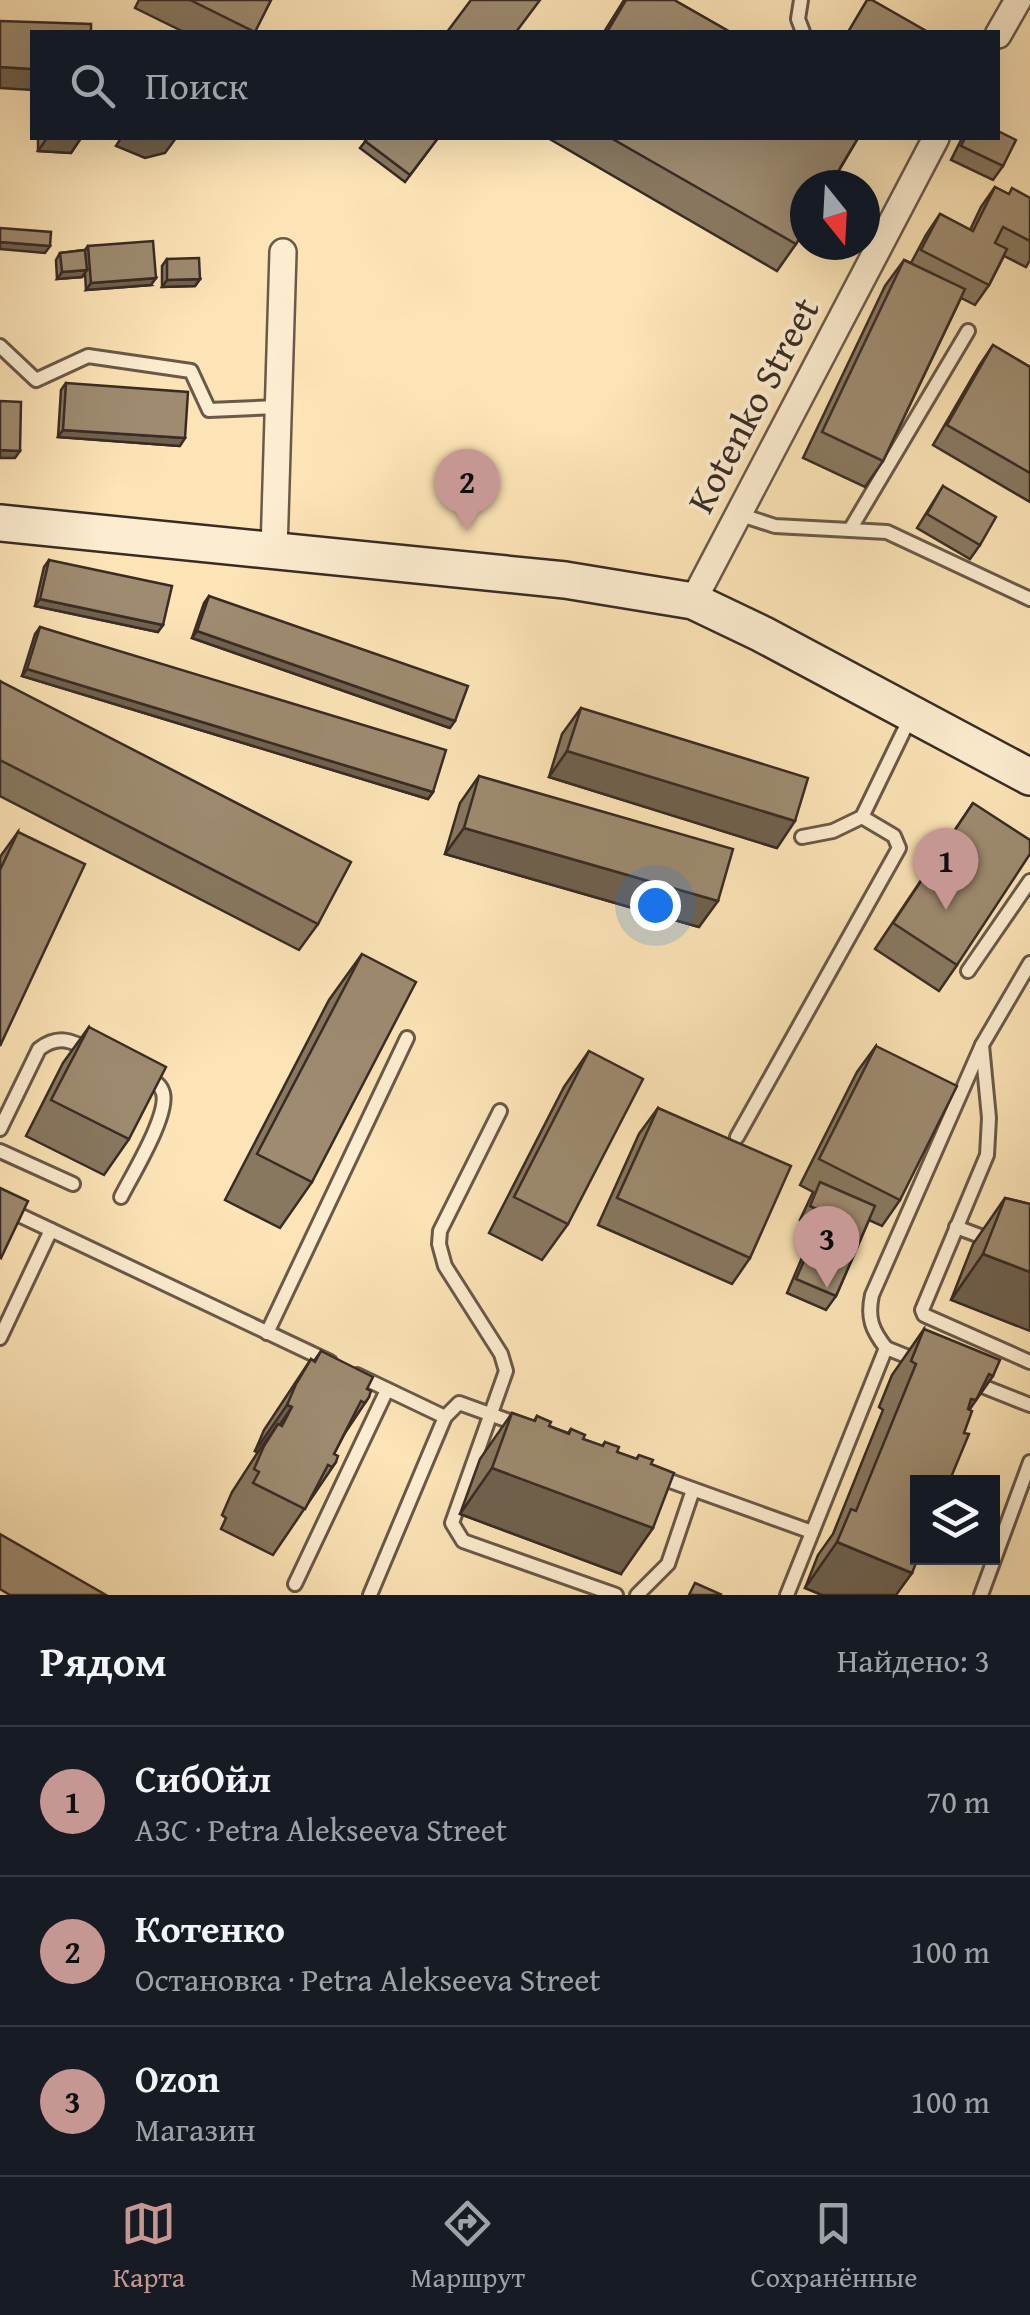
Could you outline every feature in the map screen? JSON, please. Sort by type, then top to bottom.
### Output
[{"type":"street","points":[[1000,32],[1018,0]]},
{"type":"street","name":"Kotenko Street","points":[[693,601],[930,140]]},
{"type":"street","points":[[274,550],[283,252]]},
{"type":"street","points":[[0,523],[564,580],[693,601],[1030,777]]},
{"type":"lane","points":[[801,0],[798,19],[802,30]]},
{"type":"lane","points":[[851,528],[968,331]]},
{"type":"lane","points":[[0,346],[36,380],[88,356],[191,370],[208,410],[277,407]]},
{"type":"lane","points":[[738,514],[775,526],[887,532],[1030,599]]},
{"type":"lane","points":[[802,837],[833,832],[862,818],[912,714]]},
{"type":"lane","points":[[737,1137],[899,848],[894,836],[862,818]]},
{"type":"lane","points":[[968,971],[1030,881]]},
{"type":"lane","points":[[940,1370],[886,1348],[874,1332],[868,1314],[872,1295],[982,1045],[1030,963]]},
{"type":"lane","points":[[267,1333],[407,1038]]},
{"type":"lane","points":[[0,1129],[32,1058],[47,1043],[67,1039],[113,1061]]},
{"type":"lane","points":[[982,1045],[990,1118],[986,1155],[923,1313],[1030,1362]]},
{"type":"lane","points":[[121,1197],[164,1109],[158,1084],[128,1068]]},
{"type":"lane","points":[[500,1112],[440,1231],[445,1266],[506,1371],[452,1523],[463,1541],[616,1595]]},
{"type":"lane","points":[[0,1150],[73,1184]]},
{"type":"lane","points":[[0,1206],[445,1417]]},
{"type":"lane","points":[[956,1227],[1012,1248]]},
{"type":"lane","points":[[0,1338],[51,1230]]},
{"type":"lane","points":[[787,1595],[886,1348]]},
{"type":"lane","points":[[958,1377],[1030,1405]]},
{"type":"lane","points":[[296,1584],[387,1390]]},
{"type":"lane","points":[[370,1595],[445,1417],[459,1403],[546,1434]]},
{"type":"lane","points":[[981,1595],[1030,1462]]},
{"type":"lane","points":[[638,1469],[812,1532]]},
{"type":"lane","points":[[637,1595],[668,1564],[693,1490]]},
{"type":"building","points":[[190,0],[271,0],[256,30]]},
{"type":"building","points":[[471,0],[540,0],[518,30],[448,30]]},
{"type":"building","points":[[626,0],[674,0],[726,30],[608,30]]},
{"type":"building","points":[[867,0],[872,0],[924,30],[849,30]]},
{"type":"building","points":[[0,21],[91,24],[91,30],[30,30],[30,69],[0,67]]},
{"type":"building","points":[[1000,132],[1016,140],[1003,166],[961,146],[964,140],[1000,140]]},
{"type":"building","points":[[366,140],[436,140],[410,175]]},
{"type":"building","points":[[614,140],[857,140],[839,170],[790,170],[790,241]]},
{"type":"building","points":[[995,187],[1009,194],[1012,188],[1030,198],[1030,241],[1003,227],[995,243],[1007,249],[989,285],[921,250],[940,214],[973,231]]},
{"type":"building","points":[[0,228],[51,232],[50,246],[0,242]]},
{"type":"building","points":[[153,241],[156,278],[91,283],[88,246]]},
{"type":"building","points":[[85,250],[87,270],[62,272],[60,253]]},
{"type":"building","points":[[199,258],[200,279],[167,280],[167,259]]},
{"type":"building","points":[[904,260],[965,289],[883,461],[822,432]]},
{"type":"building","points":[[993,345],[1030,367],[1030,473],[947,425]]},
{"type":"building","points":[[66,383],[188,392],[185,438],[63,430]]},
{"type":"building","points":[[0,401],[21,402],[20,451],[0,450]]},
{"type":"building","points":[[943,486],[996,517],[980,545],[927,514]]},
{"type":"building","points":[[49,560],[172,586],[163,625],[40,599]]},
{"type":"building","points":[[209,596],[468,686],[455,721],[197,631]]},
{"type":"building","points":[[40,627],[446,750],[433,792],[27,669]]},
{"type":"building","points":[[0,681],[351,862],[318,924],[0,760]]},
{"type":"building","points":[[581,708],[808,778],[795,821],[567,751]]},
{"type":"building","points":[[479,776],[733,849],[718,901],[464,828]]},
{"type":"building","points":[[973,803],[1030,840],[1030,854],[957,965],[893,923]]},
{"type":"building","points":[[18,832],[85,864],[0,1046],[0,870]]},
{"type":"building","points":[[362,954],[416,982],[312,1182],[257,1154]]},
{"type":"building","points":[[89,1027],[166,1067],[129,1139],[51,1100]]},
{"type":"building","points":[[876,1046],[957,1086],[900,1200],[819,1159]]},
{"type":"building","points":[[589,1051],[643,1079],[568,1224],[514,1197]]},
{"type":"building","points":[[658,1108],[791,1166],[750,1258],[617,1198]]},
{"type":"building","points":[[820,1182],[875,1206],[836,1296],[796,1279],[825,1213],[810,1206]]},
{"type":"building","points":[[0,1188],[28,1201],[1,1258],[0,1257]]},
{"type":"building","points":[[1005,1198],[1030,1204],[1030,1272],[983,1254]]},
{"type":"building","points":[[924,1329],[1000,1360],[976,1400],[971,1399],[968,1409],[972,1411],[964,1433],[969,1434],[952,1475],[910,1475],[910,1565],[915,1565],[912,1573],[837,1542],[851,1509],[856,1511],[916,1364],[911,1361]]},
{"type":"building","points":[[321,1351],[373,1377],[367,1389],[371,1391],[369,1397],[365,1403],[361,1401],[334,1454],[338,1456],[336,1462],[332,1467],[328,1465],[305,1509],[253,1483],[259,1472],[254,1469],[264,1446],[292,1407],[287,1405],[296,1384],[311,1359],[315,1362]]},
{"type":"building","points":[[512,1413],[535,1421],[537,1416],[551,1422],[549,1426],[569,1434],[571,1429],[585,1435],[583,1439],[603,1446],[605,1442],[619,1447],[617,1452],[653,1460],[651,1464],[674,1473],[653,1528],[492,1468]]},
{"type":"building","points":[[0,1534],[106,1595],[10,1595],[0,1589]]},
{"type":"building","points":[[695,1583],[722,1595],[689,1595]]},
{"type":"place","name":"Котенко","points":[[467,531]]},
{"type":"place","name":"СибОйл","points":[[946,910]]},
{"type":"place","name":"Ozon","points":[[827,1288]]}]
